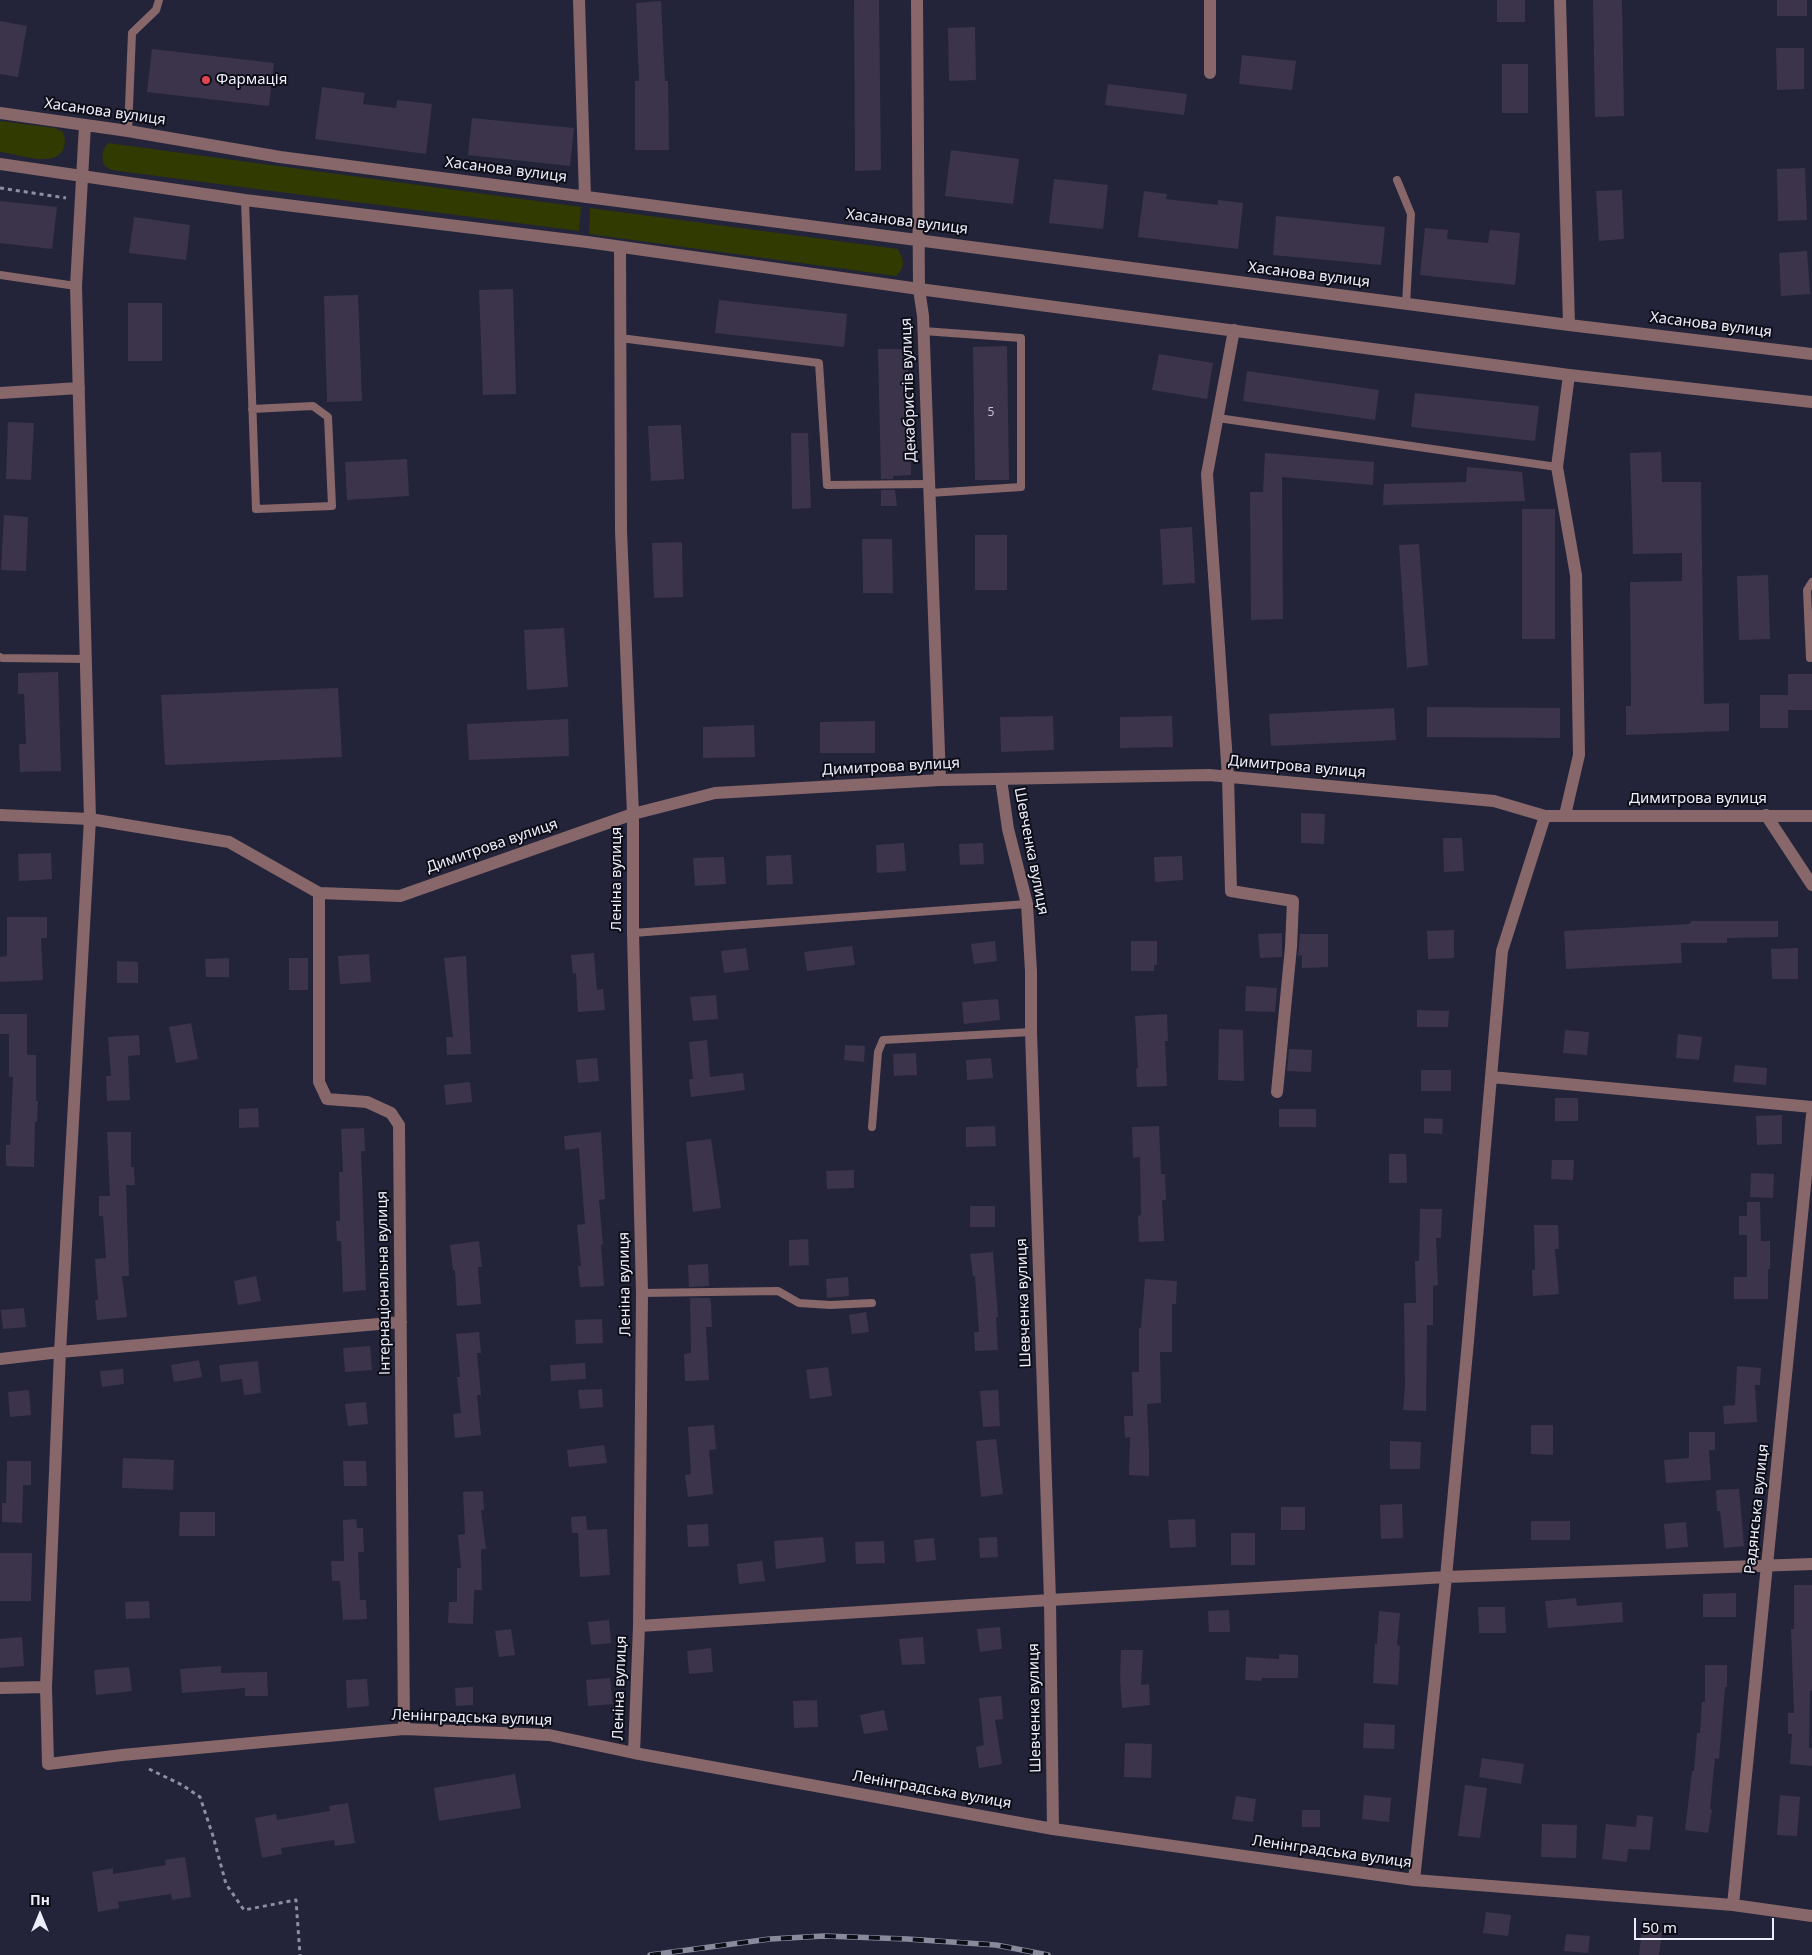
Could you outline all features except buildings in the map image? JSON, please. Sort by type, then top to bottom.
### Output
[{"type":"street","points":[[579,0],[584,197]]},
{"type":"street","name":"Декабристів вулиця","points":[[917,0],[919,289],[923,331],[930,489],[940,780]]},
{"type":"street","points":[[1210,0],[1210,73]]},
{"type":"street","points":[[1560,0],[1569,325]]},
{"type":"street","name":"Хасанова вулиця","points":[[0,113],[128,131],[280,157],[1569,325],[1812,354]]},
{"type":"street","points":[[0,1688],[46,1686],[60,1352],[90,819],[76,286],[85,125]]},
{"type":"street","points":[[0,164],[245,200],[620,247],[919,289],[1569,375],[1812,403]]},
{"type":"street","name":"Леніна вулиця","points":[[620,247],[621,531],[633,814],[633,934],[642,1293],[639,1626],[634,1753]]},
{"type":"street","points":[[1234,330],[1207,474],[1228,777],[1232,891],[1293,901],[1291,947],[1277,1092]]},
{"type":"street","points":[[1565,815],[1578,755],[1576,585],[1557,467],[1569,375]]},
{"type":"street","points":[[0,392],[79,388]]},
{"type":"street","name":"Димитрова вулиця","points":[[0,815],[90,819],[229,842],[319,893],[400,896],[633,814],[715,793],[940,780],[1209,775],[1494,801],[1545,816],[1812,816]]},
{"type":"street","name":"Шевченка вулиця","points":[[1001,779],[1008,829],[1027,904],[1031,971],[1031,1032],[1050,1600],[1053,1829]]},
{"type":"street","points":[[1766,815],[1812,885]]},
{"type":"street","points":[[1414,1880],[1446,1577],[1502,952],[1545,816]]},
{"type":"street","name":"Інтернаціональна вулиця","points":[[319,893],[319,1082],[327,1099],[367,1102],[391,1113],[399,1125],[404,1729]]},
{"type":"street","points":[[1491,1077],[1812,1107]]},
{"type":"street","name":"Радянська вулиця","points":[[1733,1905],[1812,1115]]},
{"type":"street","points":[[0,1359],[401,1322]]},
{"type":"street","points":[[639,1626],[1446,1577],[1812,1564]]},
{"type":"street","name":"Ленінградська вулиця","points":[[46,1686],[48,1764],[122,1755],[404,1729],[549,1735],[634,1753],[1053,1829],[1414,1880],[1733,1905],[1812,1916]]},
{"type":"lane","points":[[128,131],[132,33],[156,10],[159,0]]},
{"type":"lane","points":[[1397,180],[1411,214],[1406,304]]},
{"type":"lane","points":[[245,200],[252,409],[256,508],[332,506],[328,417],[313,406],[252,409]]},
{"type":"lane","points":[[0,275],[76,286]]},
{"type":"lane","points":[[620,338],[819,363],[827,485],[930,489],[1021,486],[1021,338],[923,331]]},
{"type":"lane","points":[[1218,418],[1557,467]]},
{"type":"lane","points":[[1810,658],[1807,590],[1812,582]]},
{"type":"lane","points":[[0,657],[87,659]]},
{"type":"lane","points":[[633,934],[1027,904]]},
{"type":"lane","points":[[872,1126],[878,1052],[883,1040],[1031,1032]]},
{"type":"lane","points":[[642,1293],[778,1291],[799,1303],[830,1305],[872,1304]]},
{"type":"path","points":[[0,188],[80,200]]},
{"type":"path","points":[[148,1768],[182,1785],[200,1797],[226,1884],[244,1910],[296,1900],[300,1955]]},
{"type":"green space","points":[[0,121],[54,128],[62,131],[65,141],[63,150],[57,156],[47,159],[29,158],[0,152]]},
{"type":"green space","points":[[108,143],[581,207],[579,231],[111,170],[104,165],[102,155]]},
{"type":"green space","points":[[590,208],[898,249],[903,260],[903,266],[896,276],[589,234]]},
{"type":"railway","points":[[650,1955],[770,1939],[824,1936],[996,1945],[1048,1955]]},
{"type":"place","name":"Фармація","points":[[206,80]]}]
